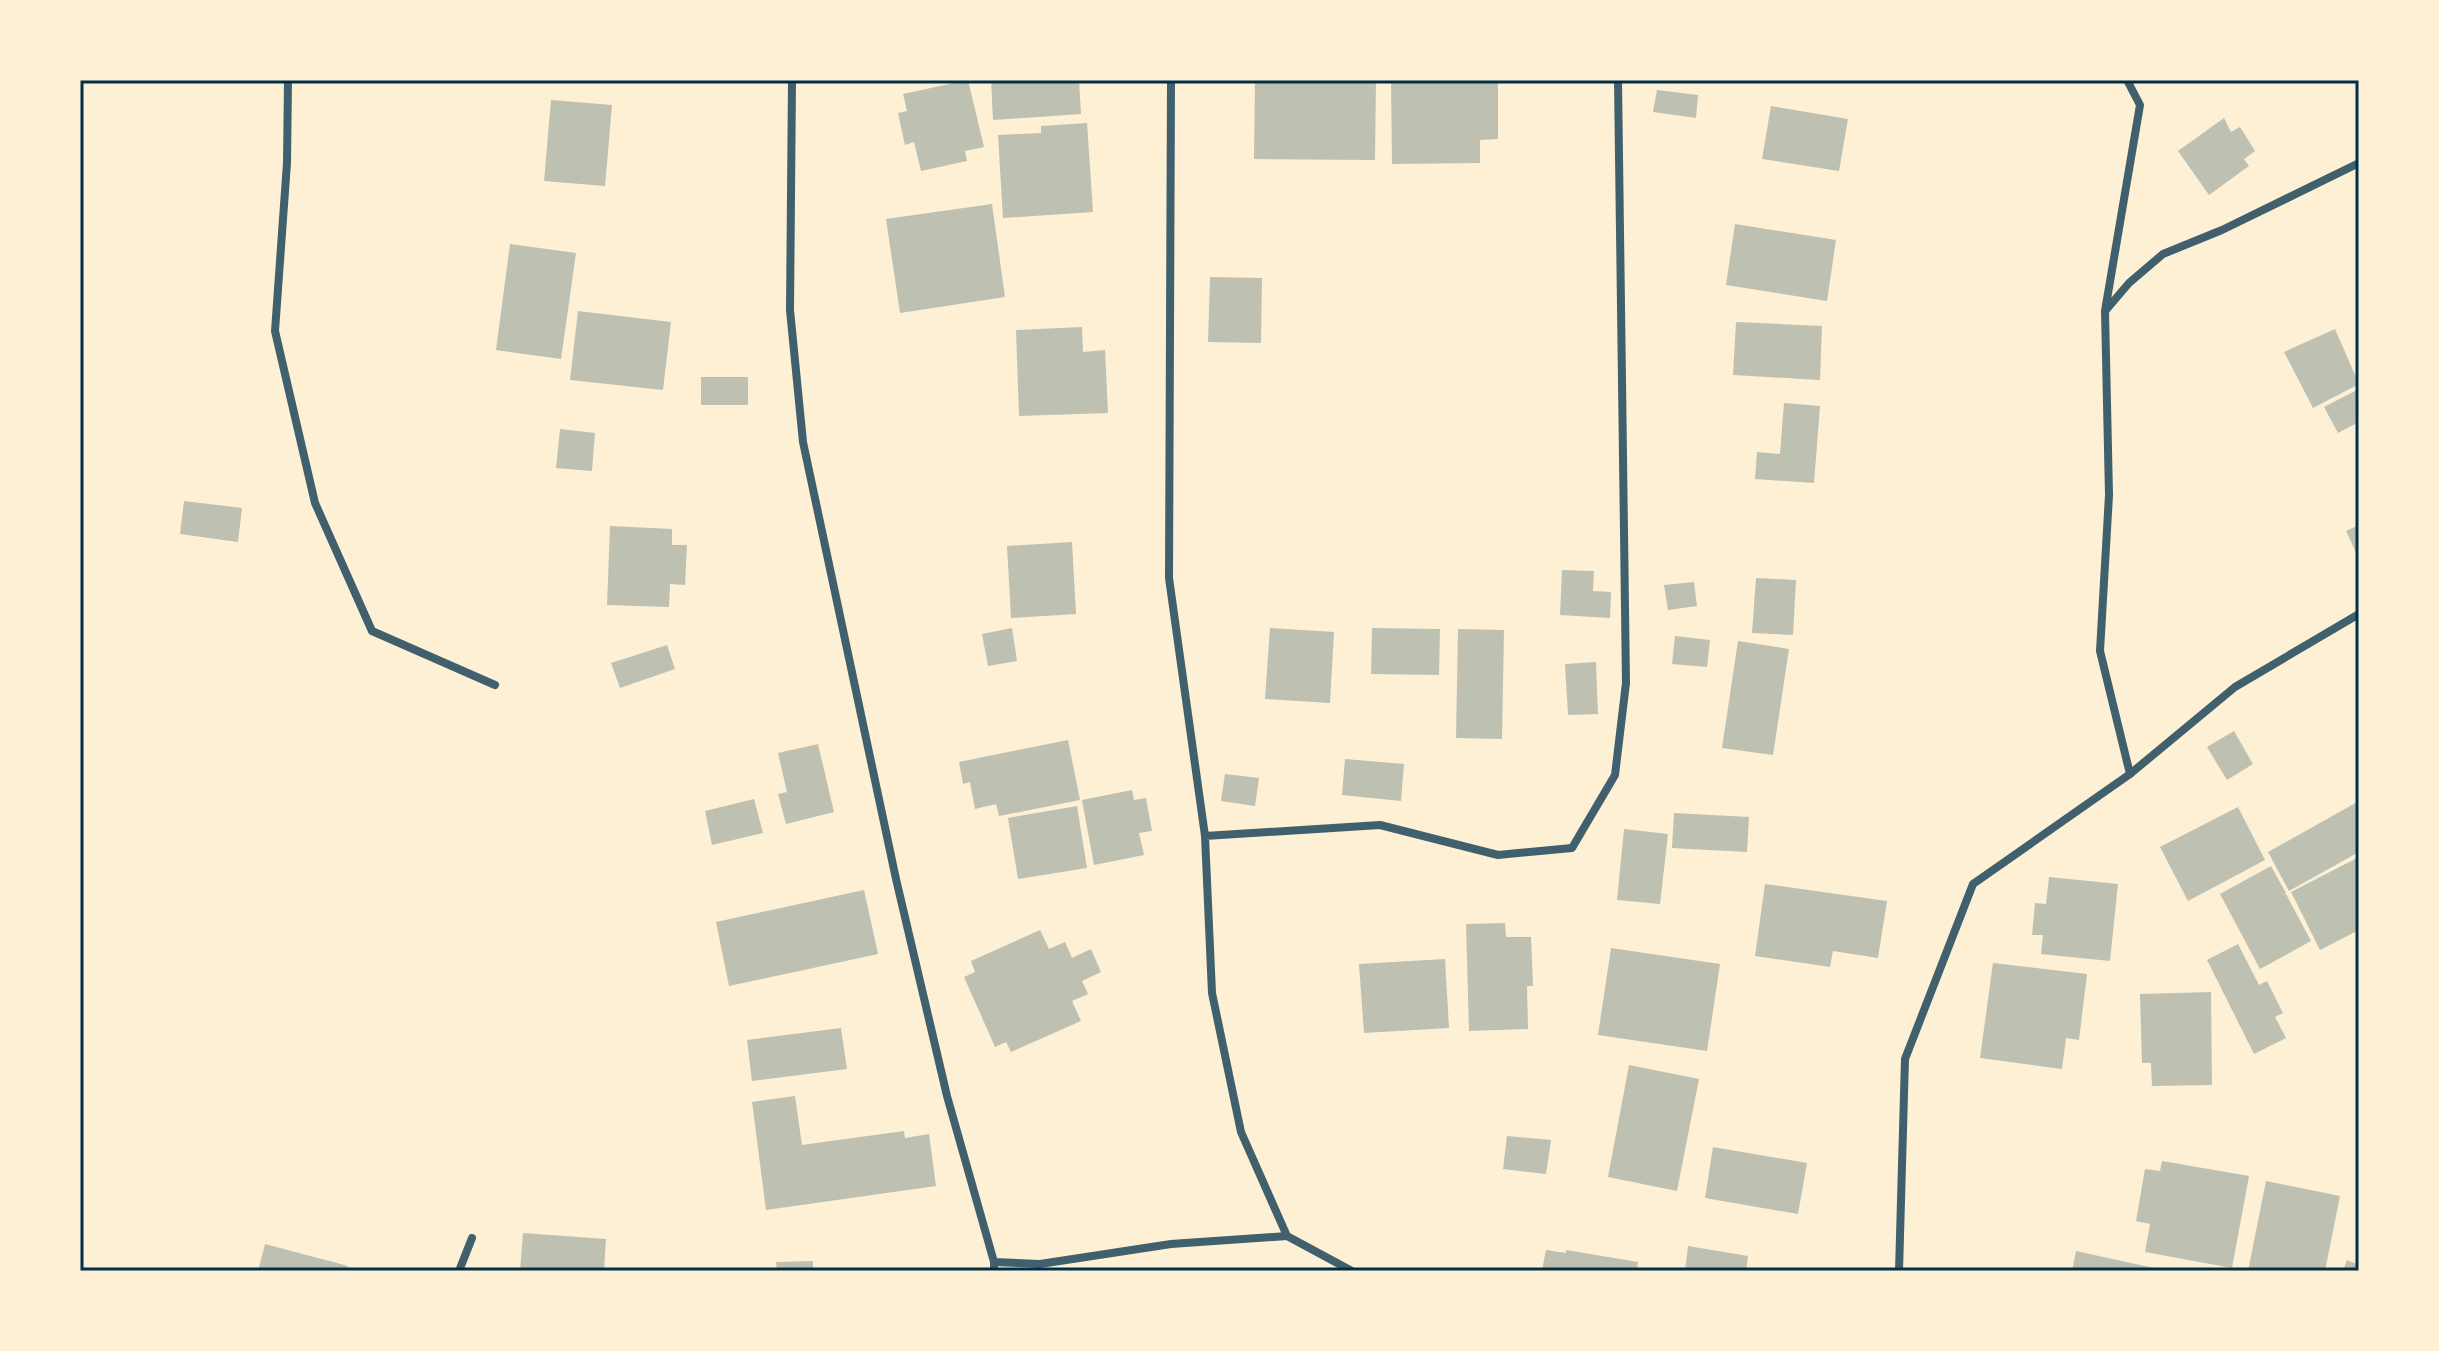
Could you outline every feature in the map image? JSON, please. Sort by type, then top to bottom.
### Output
[{"type":"street","points":[[288,80],[287,163],[275,331],[315,503],[372,631],[495,685]]},
{"type":"street","points":[[792,80],[790,310],[803,442],[899,894],[947,1096],[994,1267],[1040,1264],[1171,1244],[1287,1236],[1352,1271]]},
{"type":"street","points":[[1171,80],[1168,204],[1169,578],[1205,836],[1212,993],[1241,1132],[1287,1236]]},
{"type":"street","points":[[1205,836],[1380,825],[1498,855],[1572,848],[1615,775],[1626,683],[1618,80]]},
{"type":"street","points":[[2127,80],[2140,105],[2105,311],[2109,495],[2100,651],[2130,774]]},
{"type":"street","points":[[2105,311],[2129,283],[2163,254],[2222,230],[2359,163]]},
{"type":"street","points":[[1899,1271],[1905,1059],[1973,884],[2130,774],[2235,687],[2359,614]]},
{"type":"street","points":[[459,1271],[472,1238]]},
{"type":"building","points":[[968,80],[984,147],[965,151],[967,161],[921,171],[914,142],[905,145],[898,113],[907,111],[903,94]]},
{"type":"building","points":[[991,80],[1079,80],[1081,114],[993,120]]},
{"type":"building","points":[[1255,80],[1376,80],[1375,160],[1254,159]]},
{"type":"building","points":[[1391,80],[1498,80],[1498,139],[1480,140],[1480,163],[1392,164]]},
{"type":"building","points":[[1657,90],[1698,95],[1696,118],[1653,112]]},
{"type":"building","points":[[551,100],[612,105],[605,186],[544,181]]},
{"type":"building","points":[[1771,106],[1848,119],[1839,171],[1762,159]]},
{"type":"building","points":[[2224,118],[2231,132],[2240,127],[2255,151],[2244,159],[2249,166],[2209,195],[2178,151]]},
{"type":"building","points":[[1087,123],[1093,212],[1003,218],[998,135],[1041,133],[1041,126]]},
{"type":"building","points":[[992,204],[1005,297],[900,313],[886,219]]},
{"type":"building","points":[[1735,224],[1836,240],[1827,301],[1726,285]]},
{"type":"building","points":[[510,244],[576,253],[561,359],[496,350]]},
{"type":"building","points":[[1210,277],[1262,278],[1261,343],[1208,342]]},
{"type":"building","points":[[578,311],[671,322],[663,390],[570,380]]},
{"type":"building","points":[[1736,322],[1822,326],[1820,380],[1733,375]]},
{"type":"building","points":[[1082,327],[1083,352],[1105,350],[1108,413],[1019,416],[1016,330]]},
{"type":"building","points":[[2335,329],[2359,384],[2313,408],[2284,352]]},
{"type":"building","points":[[701,377],[748,377],[748,405],[701,405]]},
{"type":"building","points":[[2359,389],[2359,422],[2338,433],[2324,407]]},
{"type":"building","points":[[1784,403],[1820,406],[1814,483],[1755,479],[1757,452],[1780,454]]},
{"type":"building","points":[[560,429],[595,433],[592,471],[556,468]]},
{"type":"building","points":[[184,501],[242,508],[238,542],[180,534]]},
{"type":"building","points":[[2359,525],[2359,559],[2346,531]]},
{"type":"building","points":[[610,526],[672,529],[672,545],[687,545],[685,585],[670,584],[669,607],[607,605]]},
{"type":"building","points":[[1072,542],[1076,614],[1011,618],[1007,546]]},
{"type":"building","points":[[1562,570],[1594,571],[1593,591],[1611,592],[1610,618],[1560,615]]},
{"type":"building","points":[[1756,578],[1796,580],[1793,635],[1752,633]]},
{"type":"building","points":[[1694,582],[1697,606],[1668,610],[1664,585]]},
{"type":"building","points":[[1012,628],[1017,661],[988,666],[982,634]]},
{"type":"building","points":[[1270,628],[1334,632],[1330,703],[1265,699]]},
{"type":"building","points":[[1372,628],[1440,629],[1439,675],[1371,674]]},
{"type":"building","points":[[1458,629],[1504,630],[1502,739],[1456,738]]},
{"type":"building","points":[[1675,636],[1710,640],[1707,667],[1672,664]]},
{"type":"building","points":[[1738,641],[1789,649],[1773,755],[1722,748]]},
{"type":"building","points":[[667,645],[675,669],[620,688],[611,663]]},
{"type":"building","points":[[1596,662],[1598,714],[1568,715],[1565,664]]},
{"type":"building","points":[[2234,731],[2253,764],[2227,780],[2207,747]]},
{"type":"building","points":[[1068,740],[1080,800],[999,816],[996,804],[975,809],[970,782],[963,784],[959,762]]},
{"type":"building","points":[[818,744],[834,812],[786,824],[778,794],[787,792],[778,753]]},
{"type":"building","points":[[1345,759],[1404,764],[1401,801],[1342,795]]},
{"type":"building","points":[[1225,774],[1259,778],[1255,806],[1221,801]]},
{"type":"building","points":[[1132,790],[1134,800],[1146,798],[1152,831],[1139,833],[1144,855],[1094,865],[1082,800]]},
{"type":"building","points":[[754,799],[763,833],[712,845],[705,811]]},
{"type":"building","points":[[2359,801],[2359,852],[2289,891],[2268,852]]},
{"type":"building","points":[[1077,806],[1087,868],[1018,879],[1008,818]]},
{"type":"building","points":[[2238,807],[2265,860],[2188,901],[2160,847]]},
{"type":"building","points":[[1674,813],[1749,817],[1747,852],[1672,848]]},
{"type":"building","points":[[1624,829],[1668,834],[1660,904],[1617,900]]},
{"type":"building","points":[[2359,857],[2359,930],[2320,950],[2291,892]]},
{"type":"building","points":[[2271,866],[2311,941],[2260,969],[2220,894]]},
{"type":"building","points":[[2049,877],[2118,884],[2110,961],[2041,954],[2043,935],[2032,935],[2035,903],[2046,904]]},
{"type":"building","points":[[1765,884],[1887,901],[1878,958],[1833,951],[1830,967],[1755,956]]},
{"type":"building","points":[[864,890],[878,954],[729,986],[716,922]]},
{"type":"building","points":[[1505,923],[1506,937],[1531,937],[1533,986],[1527,986],[1528,1029],[1469,1031],[1466,924]]},
{"type":"building","points":[[1040,930],[1049,949],[1065,942],[1072,958],[1091,949],[1101,972],[1082,981],[1088,994],[1072,1001],[1081,1021],[1011,1052],[1006,1042],[995,1047],[964,977],[975,972],[971,961]]},
{"type":"building","points":[[2238,944],[2259,985],[2267,981],[2283,1013],[2275,1017],[2286,1038],[2254,1054],[2207,960]]},
{"type":"building","points":[[1611,948],[1720,964],[1707,1051],[1598,1035]]},
{"type":"building","points":[[1445,959],[1449,1028],[1364,1033],[1359,964]]},
{"type":"building","points":[[1993,963],[2087,974],[2079,1040],[2066,1038],[2062,1069],[1980,1058]]},
{"type":"building","points":[[2211,992],[2212,1085],[2152,1086],[2151,1063],[2142,1063],[2140,994]]},
{"type":"building","points":[[841,1028],[847,1069],[752,1081],[747,1040]]},
{"type":"building","points":[[1629,1065],[1699,1079],[1677,1191],[1608,1177]]},
{"type":"building","points":[[795,1096],[802,1145],[904,1131],[905,1138],[929,1134],[936,1186],[766,1210],[752,1102]]},
{"type":"building","points":[[1507,1136],[1551,1140],[1546,1174],[1503,1169]]},
{"type":"building","points":[[1713,1147],[1807,1163],[1798,1214],[1705,1198]]},
{"type":"building","points":[[2162,1161],[2249,1176],[2232,1268],[2145,1252],[2150,1224],[2136,1221],[2145,1169],[2160,1171]]},
{"type":"building","points":[[2266,1181],[2340,1196],[2325,1271],[2248,1271]]},
{"type":"building","points":[[523,1233],[606,1239],[604,1271],[520,1271]]},
{"type":"building","points":[[265,1244],[348,1266],[346,1271],[258,1271]]},
{"type":"building","points":[[1688,1246],[1748,1256],[1746,1271],[1685,1271]]},
{"type":"building","points":[[1546,1250],[1566,1253],[1566,1250],[1638,1262],[1637,1271],[1542,1271]]},
{"type":"building","points":[[2076,1251],[2163,1270],[2163,1271],[2072,1271]]},
{"type":"building","points":[[2347,1260],[2359,1265],[2359,1271],[2343,1271]]},
{"type":"building","points":[[813,1261],[813,1271],[777,1271],[776,1262]]}]
